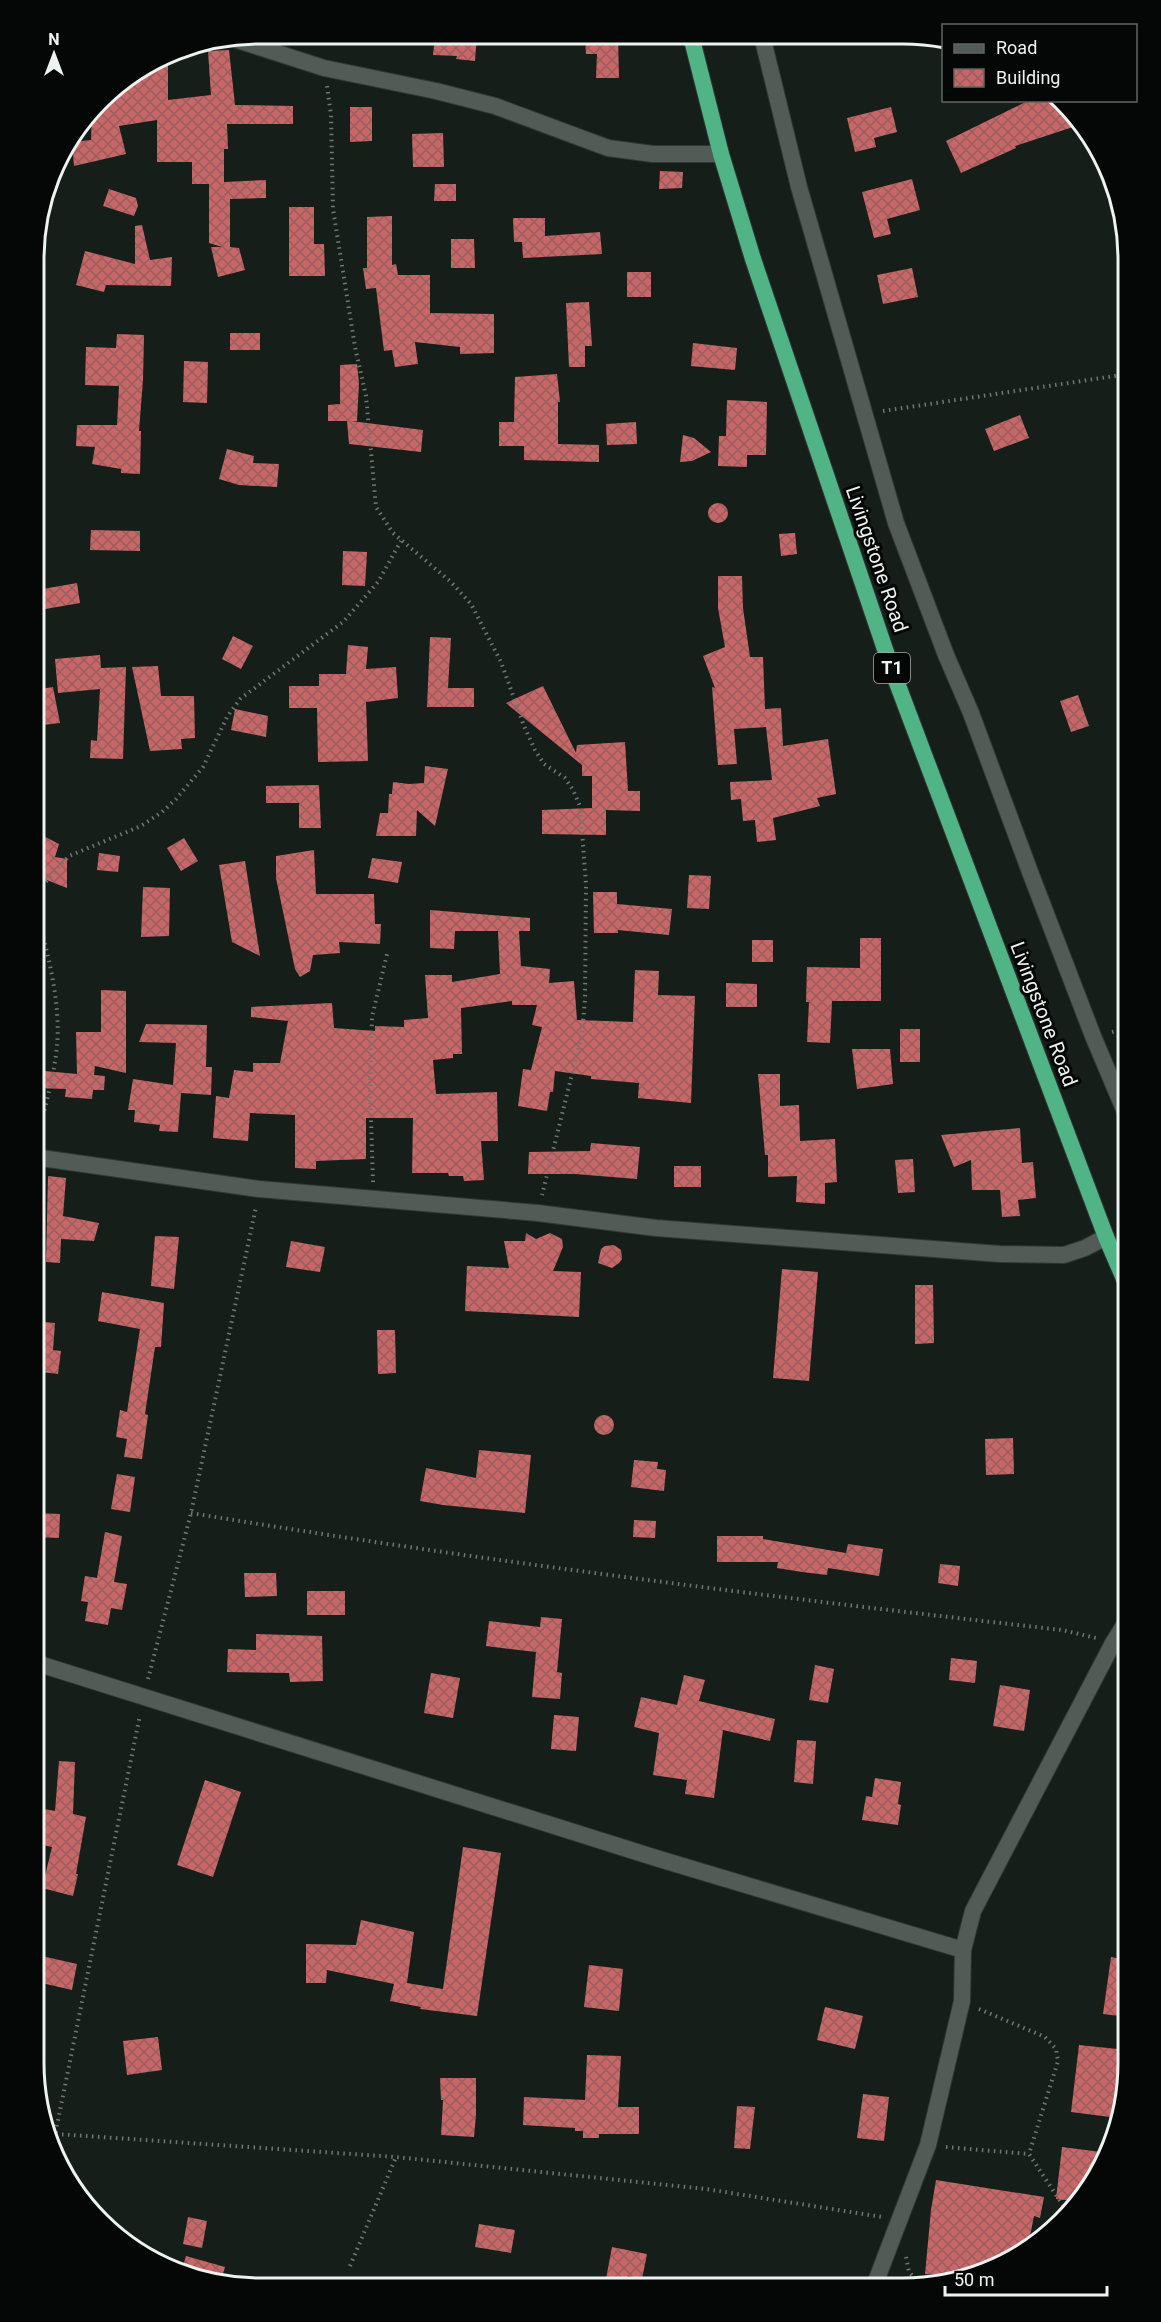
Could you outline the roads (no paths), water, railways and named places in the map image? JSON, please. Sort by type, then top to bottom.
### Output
[{"type":"highway","name":"Livingstone Road","points":[[693,44],[721,154],[753,259],[891,667],[1118,1265]]},
{"type":"street","points":[[250,44],[324,68],[436,91],[495,106],[608,148],[653,154],[721,154]]},
{"type":"street","points":[[764,44],[802,199],[896,523],[946,655],[971,713],[1068,971],[1118,1094]]},
{"type":"street","points":[[44,1153],[260,1189],[538,1213],[656,1228],[1000,1254],[1064,1255],[1085,1248],[1106,1237]]},
{"type":"street","points":[[877,2278],[928,2145],[962,2001],[963,1950],[974,1911],[1118,1635]]},
{"type":"street","points":[[44,1665],[656,1858],[963,1950]]}]
